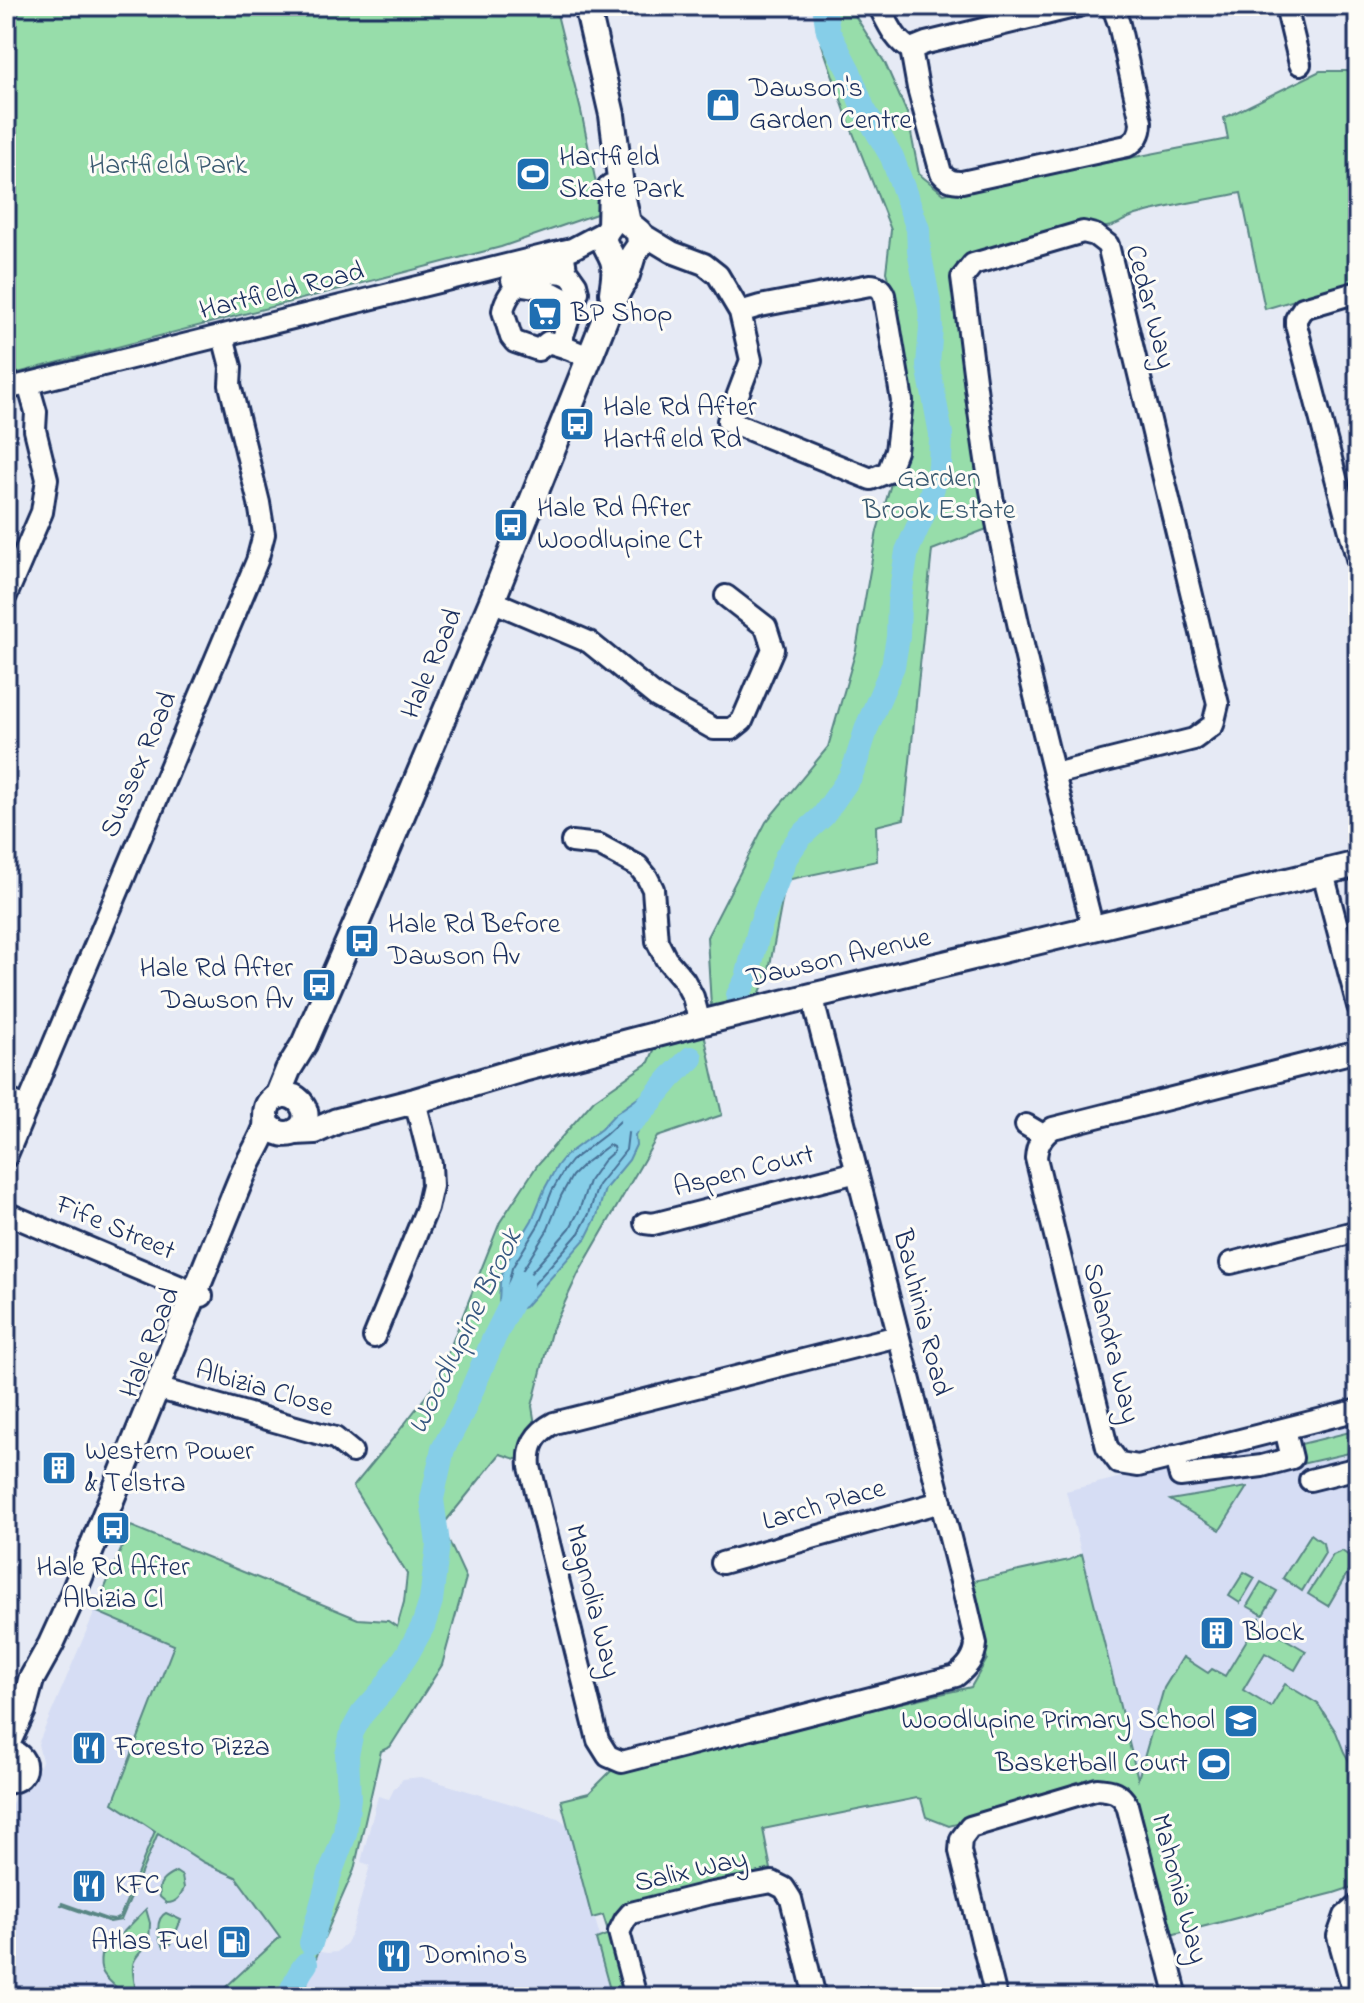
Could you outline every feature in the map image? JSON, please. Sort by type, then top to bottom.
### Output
[{"type":"main road","name":"Hale Road","points":[[292,1100],[288,1070],[304,1044],[492,601],[611,304],[627,275],[601,117],[572,6]]},
{"type":"main road","points":[[587,6],[612,115],[622,194],[622,241]]},
{"type":"main road","name":"Dawson Avenue","points":[[281,1130],[315,1131],[337,1121],[700,1023],[1358,864]]},
{"type":"main road","points":[[292,1100],[305,1111],[305,1120],[301,1127],[281,1130],[266,1111],[272,1100],[292,1100],[337,1121]]},
{"type":"main road","name":"Hale Road","points":[[7,1783],[22,1773],[23,1764],[11,1752],[31,1680],[67,1609],[160,1389],[250,1160],[261,1142],[281,1130]]},
{"type":"street","points":[[879,6],[898,39],[911,49],[1078,6]]},
{"type":"street","points":[[911,49],[941,173],[947,180],[962,182],[1133,143],[1141,130],[1141,122],[1119,24],[1114,10],[1109,6]]},
{"type":"street","points":[[1286,6],[1300,64]]},
{"type":"street","name":"Cedar Way","points":[[1054,774],[1194,739],[1213,725],[1218,704],[1108,245],[1095,235],[1083,232],[973,264],[962,278],[992,493],[1028,674],[1093,929]]},
{"type":"street","name":"Hartfield Road","points":[[17,387],[217,337],[515,276],[568,250],[622,241]]},
{"type":"street","points":[[622,241],[672,252],[704,264],[718,275],[740,312],[751,360],[728,421],[871,479],[888,472],[896,451],[902,401],[881,289],[870,285],[740,312]]},
{"type":"street","points":[[567,348],[562,344],[561,336],[578,292],[564,263],[568,250]]},
{"type":"street","points":[[515,276],[556,271],[570,276]]},
{"type":"street","points":[[515,276],[528,285],[563,298],[570,305],[570,315]]},
{"type":"street","points":[[515,276],[503,311],[515,342],[534,350],[548,342],[591,358]]},
{"type":"street","points":[[1358,292],[1303,308],[1296,325],[1358,562]]},
{"type":"street","name":"Sussex Road","points":[[6,1157],[257,561],[264,534],[230,385],[231,367],[217,337]]},
{"type":"street","points":[[6,596],[42,512],[47,479],[35,430],[36,412],[17,387]]},
{"type":"street","points":[[492,601],[589,642],[657,697],[714,729],[732,729],[742,721],[773,649],[766,627],[726,596]]},
{"type":"street","points":[[572,842],[599,845],[638,866],[651,882],[657,941],[693,997],[700,1023]]},
{"type":"street","points":[[1323,873],[1358,1006]]},
{"type":"street","name":"Bauhinia Road","points":[[814,996],[976,1644]]},
{"type":"street","name":"Solandra Way","points":[[1358,1051],[1053,1128],[1034,1130],[1036,1158],[1107,1447],[1119,1463],[1138,1466],[1358,1410]]},
{"type":"street","points":[[6,1099],[26,1107]]},
{"type":"street","points":[[374,1337],[427,1208],[432,1186],[431,1164],[415,1101]]},
{"type":"street","name":"Aspen Court","points":[[645,1223],[653,1224],[857,1172]]},
{"type":"street","name":"Fife Street","points":[[6,1213],[198,1295]]},
{"type":"street","points":[[1231,1263],[1358,1231]]},
{"type":"street","name":"Magnolia Way","points":[[898,1336],[554,1423],[534,1438],[530,1467],[592,1718],[604,1751],[622,1762],[956,1676],[971,1661],[976,1644]]},
{"type":"street","name":"Albizia Close","points":[[160,1389],[335,1438],[352,1452]]},
{"type":"street","points":[[1175,1456],[1180,1476],[1262,1466],[1292,1458],[1285,1429]]},
{"type":"street","points":[[1310,1480],[1358,1468]]},
{"type":"street","name":"Larch Place","points":[[722,1563],[941,1502]]},
{"type":"street","name":"Mahonia Way","points":[[996,1997],[960,1851],[961,1839],[970,1827],[1097,1789],[1106,1789],[1122,1796],[1127,1805],[1177,1997]]},
{"type":"street","name":"Salix Way","points":[[636,1997],[619,1932],[631,1913],[772,1882],[784,1888],[791,1899],[815,1997]]},
{"type":"street","points":[[1355,1997],[1338,1936],[1345,1916],[1358,1905]]},
{"type":"shaded area","name":"Woodlupine Primary School","points":[[1358,1417],[1358,1887],[1175,1933],[1066,1491]]},
{"type":"shaded area","points":[[95,1611],[198,1655],[216,1857],[298,1940],[319,1952],[328,1953],[337,1952],[347,1943],[370,1865],[361,1862],[378,1796],[389,1799],[403,1779],[421,1777],[558,1818],[565,1823],[618,1997],[6,1997],[6,1817],[20,1792],[32,1785],[42,1761],[38,1744]]},
{"type":"green space","name":"Hartfield Park","points":[[6,6],[555,6],[602,212],[501,247],[6,376]]},
{"type":"green space","name":"Garden Brook Estate","points":[[815,6],[849,6],[885,63],[907,113],[919,174],[944,194],[1228,139],[1224,118],[1320,71],[1358,71],[1358,281],[1265,309],[1241,193],[1149,211],[1113,226],[1095,227],[966,259],[957,264],[992,527],[932,550],[904,819],[876,826],[877,861],[786,880],[769,971],[751,1014],[703,1029],[722,1115],[657,1137],[578,1274],[551,1332],[532,1406],[535,1425],[524,1442],[522,1461],[500,1454],[442,1526],[466,1578],[442,1665],[390,1747],[381,1751],[354,1870],[307,1983],[310,1997],[215,1997],[280,1937],[236,1877],[203,1862],[158,1833],[121,1920],[110,1922],[61,1905],[107,1919],[120,1917],[155,1831],[113,1803],[174,1645],[95,1611],[131,1526],[358,1619],[388,1621],[397,1627],[407,1574],[353,1487],[436,1383],[500,1222],[538,1164],[594,1100],[649,1062],[658,1041],[711,1006],[707,937],[766,822],[828,747],[856,650],[877,531],[909,423],[901,323],[886,272],[891,230],[817,30]]},
{"type":"green space","points":[[1358,1430],[1358,1451],[1301,1464],[1297,1445]]},
{"type":"green space","points":[[1247,1487],[1220,1530],[1170,1500]]},
{"type":"green space","points":[[1311,1534],[1323,1543],[1325,1553],[1302,1591],[1283,1578]]},
{"type":"green space","points":[[1342,1551],[1355,1560],[1328,1606],[1308,1594],[1333,1555]]},
{"type":"green space","points":[[1082,1554],[1138,1779],[1164,1688],[1183,1657],[1208,1673],[1212,1669],[1225,1676],[1260,1618],[1263,1626],[1306,1651],[1295,1670],[1265,1653],[1243,1690],[1271,1707],[1285,1684],[1318,1704],[1336,1732],[1358,1776],[1358,1885],[1159,1938],[1120,1800],[1097,1789],[949,1826],[926,1817],[921,1799],[917,1798],[763,1829],[771,1869],[629,1907],[625,1920],[636,1997],[612,1997],[596,1939],[609,1934],[603,1915],[592,1918],[561,1800],[589,1793],[614,1768],[971,1687],[987,1659],[969,1582],[1069,1560]]},
{"type":"green space","points":[[1244,1572],[1255,1578],[1240,1603],[1229,1596]]},
{"type":"green space","points":[[1261,1582],[1277,1591],[1263,1615],[1247,1606]]},
{"type":"green space","points":[[176,1872],[182,1876],[184,1888],[178,1898],[167,1903],[160,1897],[161,1884]]},
{"type":"green space","points":[[146,1909],[150,1923],[149,1944],[134,1961],[136,1993],[134,1997],[124,1997],[104,1974],[101,1955]]},
{"type":"green space","points":[[166,1913],[181,1920],[171,1944],[164,1947],[158,1929],[160,1919]]},
{"type":"water","points":[[648,1091],[659,1100],[635,1136],[636,1145],[629,1160],[605,1189],[586,1238],[525,1307],[504,1311],[499,1303],[505,1265],[532,1220],[557,1166],[615,1114]]},
{"type":"waterway","name":"Woodlupine Brook","points":[[738,995],[747,978],[760,926],[786,857],[800,837],[823,816],[850,777],[893,666],[907,551],[940,466],[941,434],[928,365],[930,308],[918,229],[892,157],[863,108],[849,71],[828,31],[824,6]]},
{"type":"waterway","name":"Woodlupine Brook","points":[[632,1121],[691,1058]]},
{"type":"waterway","name":"Woodlupine Brook","points":[[311,1943],[330,1874],[345,1834],[349,1798],[347,1755],[352,1732],[362,1714],[384,1689],[423,1626],[431,1601],[438,1544],[432,1499],[443,1449],[522,1282]]},
{"type":"waterway","name":"Woodlupine Brook","points":[[287,1997],[306,1964]]},
{"type":"place","name":"Dawson's Garden Centre","points":[[723,105]]},
{"type":"place","name":"Hartfield Skate Park","points":[[533,174]]},
{"type":"place","name":"BP Shop","points":[[545,314]]},
{"type":"place","name":"Hale Rd After Hartfield Rd","points":[[577,424]]},
{"type":"place","name":"Hale Rd After Woodlupine Ct","points":[[511,525]]},
{"type":"place","name":"Hale Rd Before Dawson Av","points":[[362,941]]},
{"type":"place","name":"Hale Rd After Dawson Av","points":[[319,985]]},
{"type":"place","name":"Western Power & Telstra","points":[[59,1468]]},
{"type":"place","name":"Hale Rd After Albizia Cl","points":[[113,1528]]},
{"type":"place","name":"Block","points":[[1217,1633]]},
{"type":"place","name":"Woodlupine Primary School","points":[[1241,1721]]},
{"type":"place","name":"Foresto Pizza","points":[[89,1748]]},
{"type":"place","name":"Basketball Court","points":[[1214,1764]]},
{"type":"place","name":"KFC","points":[[89,1886]]},
{"type":"place","name":"Atlas Fuel","points":[[234,1942]]},
{"type":"place","name":"Domino's","points":[[394,1956]]}]
